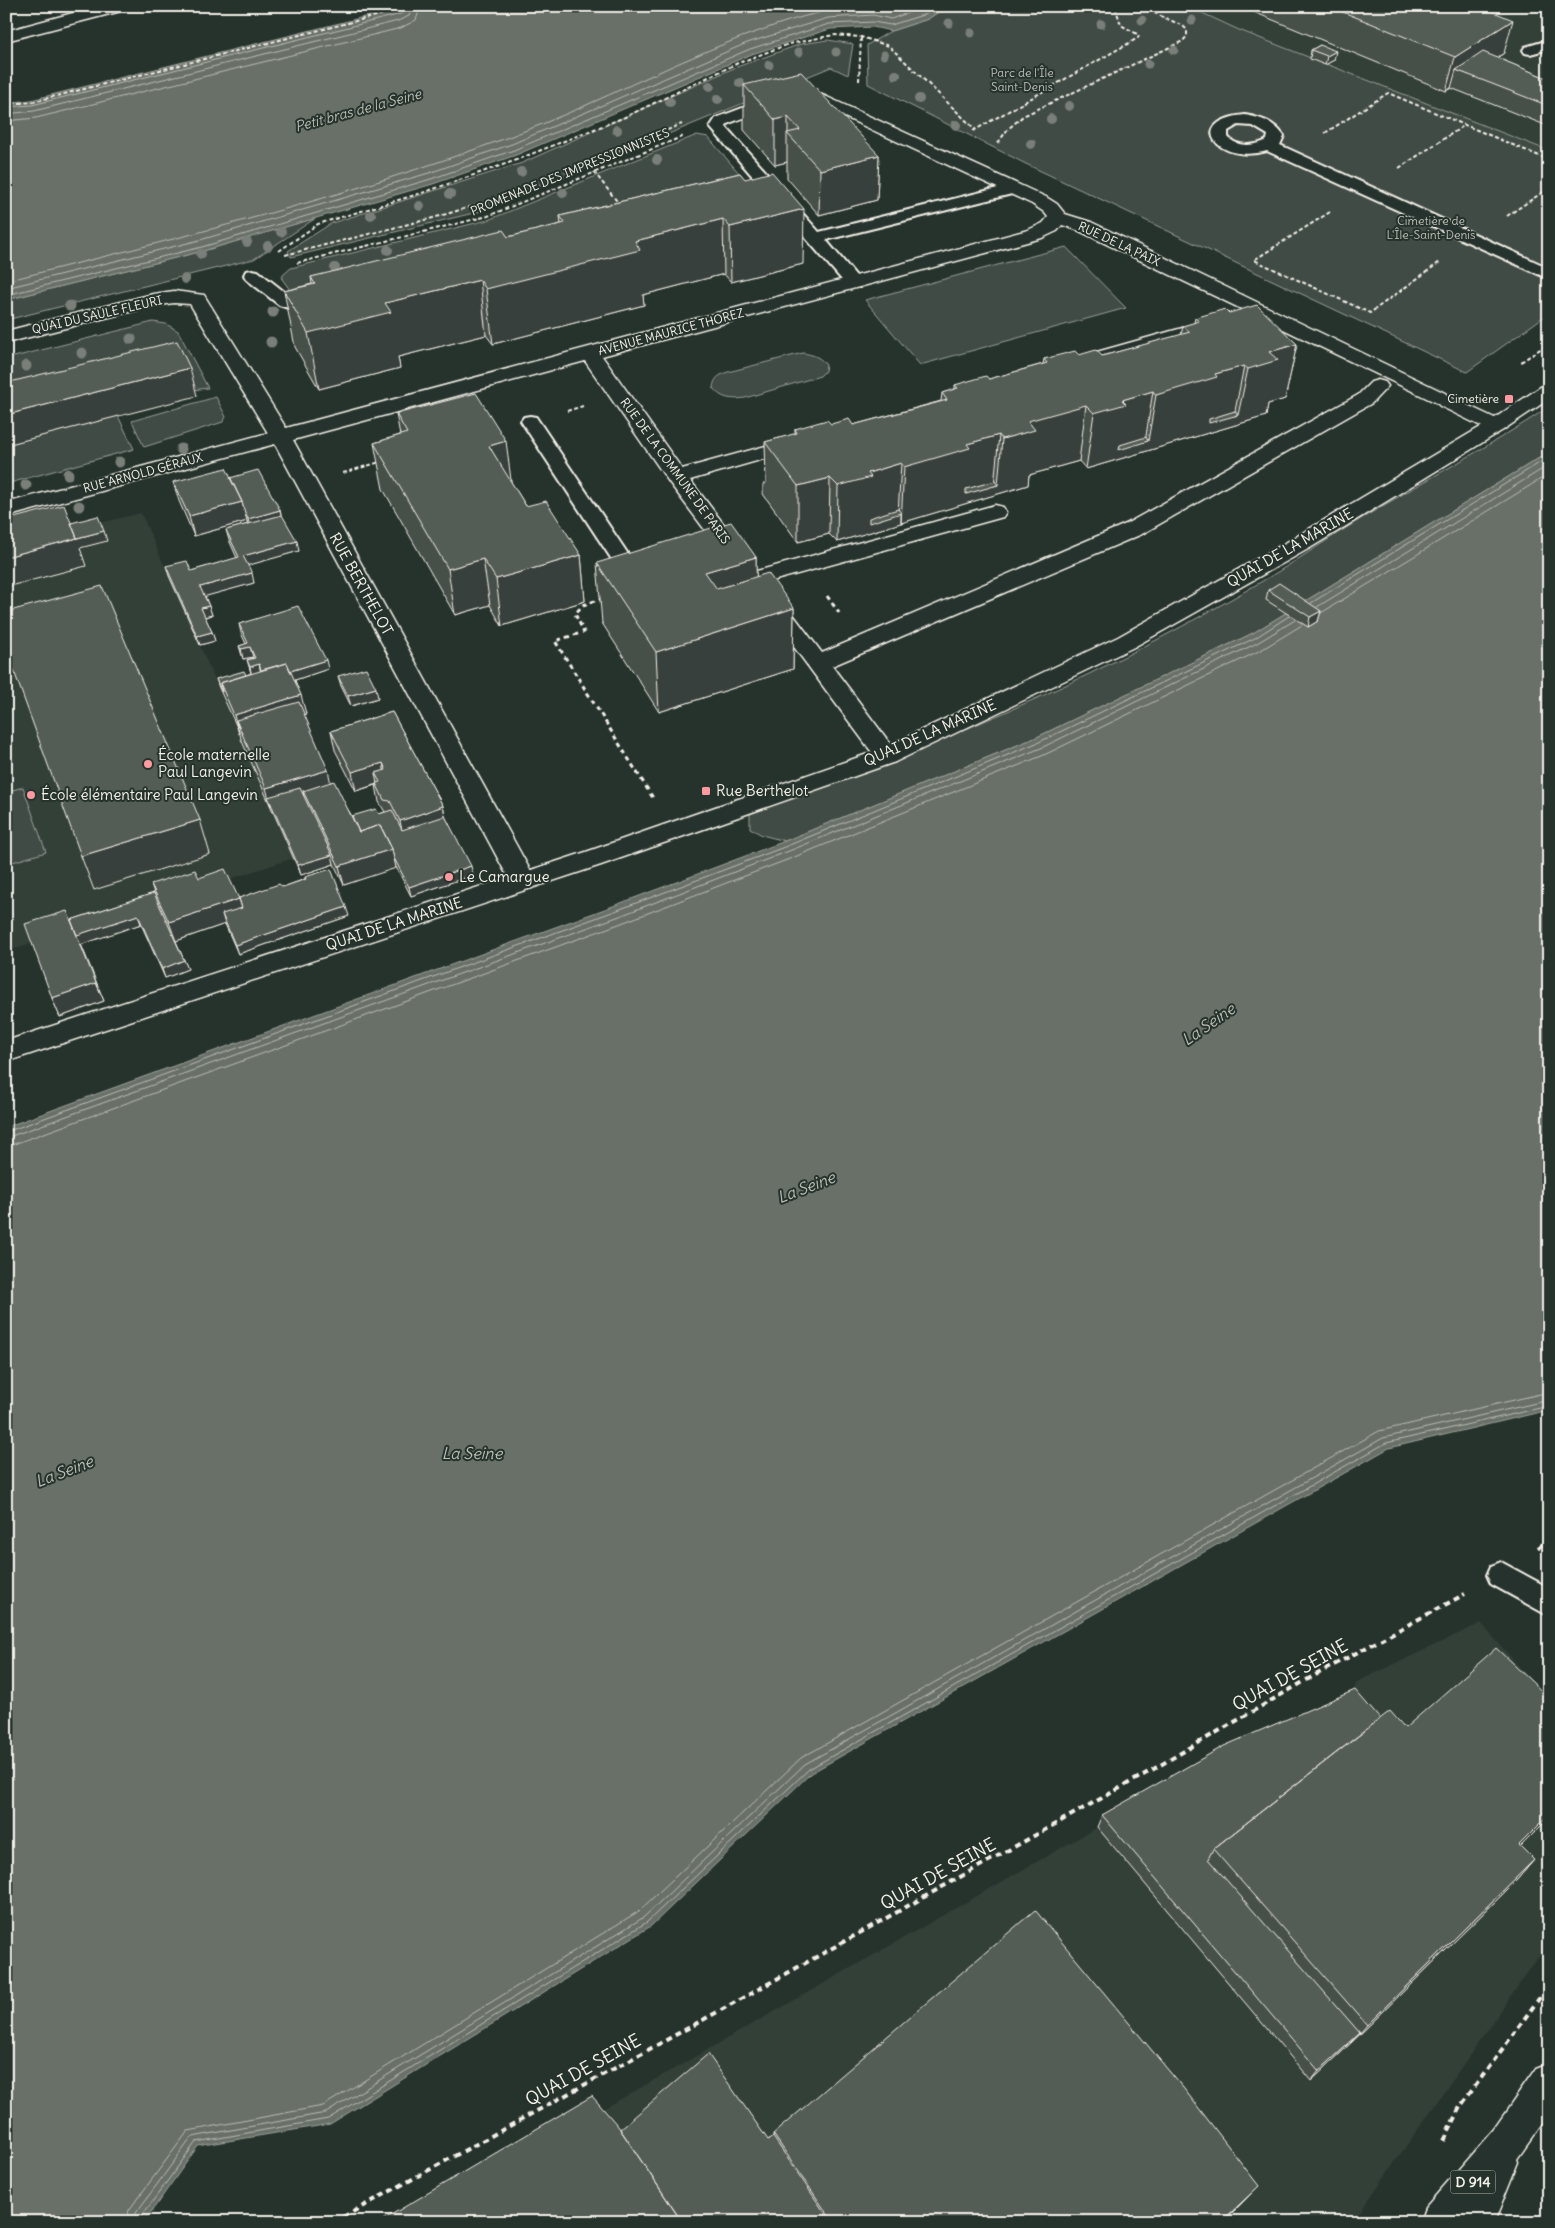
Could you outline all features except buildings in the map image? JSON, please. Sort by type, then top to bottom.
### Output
[{"type":"street","points":[[6,36],[119,6]]},
{"type":"street","name":"RUE DE LA PAIX","points":[[803,91],[1014,189],[1048,207],[1054,211],[1058,218],[1084,226],[1496,426]]},
{"type":"street","name":"AVENUE MAURICE THOREZ","points":[[280,435],[1035,234],[1050,228],[1058,218]]},
{"type":"street","name":"QUAI DU SAULE FLEURI","points":[[6,337],[153,300],[189,297]]},
{"type":"street","name":"RUE BERTHELOT","points":[[189,297],[197,299],[202,304],[280,435],[523,881]]},
{"type":"street","points":[[1075,364],[1236,318]]},
{"type":"street","name":"RUE DE LA COMMUNE DE PARIS","points":[[590,354],[677,477],[719,547],[754,579],[887,756]]},
{"type":"street","points":[[818,663],[1134,529],[1365,399],[1378,386]]},
{"type":"street","name":"QUAI DE LA MARINE","points":[[6,1052],[523,881],[887,756],[1126,642],[1302,543],[1496,426],[1549,390]]},
{"type":"street","name":"RUE ARNOLD GÉRAUX","points":[[6,510],[280,435]]},
{"type":"street","points":[[677,477],[819,436]]},
{"type":"street","points":[[754,579],[995,512]]},
{"type":"street","name":"D 914","points":[[1439,2222],[1508,2142],[1549,2082]]},
{"type":"street","name":"D 914","points":[[1475,2222],[1508,2142]]},
{"type":"lane","points":[[1530,50],[1549,44]]},
{"type":"lane","points":[[803,91],[721,121],[718,127],[854,283]]},
{"type":"lane","points":[[1276,149],[1549,274]]},
{"type":"lane","points":[[816,238],[1014,189]]},
{"type":"lane","points":[[766,207],[784,203]]},
{"type":"lane","points":[[252,275],[285,301],[318,313],[330,314]]},
{"type":"lane","points":[[530,421],[631,574],[658,566]]},
{"type":"lane","points":[[1501,1575],[1549,1603]]},
{"type":"path","points":[[6,104],[32,102],[416,6]]},
{"type":"path","points":[[975,130],[1138,38],[1139,35],[1136,32],[1121,25],[1115,6]]},
{"type":"path","points":[[966,167],[995,148],[1007,130],[1023,116],[1183,40],[1187,36],[1187,30],[1183,26],[1138,6]]},
{"type":"path","points":[[279,250],[318,224],[425,192],[511,162],[625,117],[738,63],[789,44],[834,35],[861,36],[889,46],[995,148]]},
{"type":"path","points":[[859,85],[861,36]]},
{"type":"path","points":[[1276,149],[1321,135],[1388,93],[1549,160]]},
{"type":"path","points":[[252,275],[261,263],[275,258],[432,218],[517,193],[685,122]]},
{"type":"path","name":"PROMENADE DES IMPRESSIONNISTES","points":[[252,275],[488,216],[696,131],[718,127]]},
{"type":"path","points":[[594,172],[623,209]]},
{"type":"path","points":[[530,421],[620,396]]},
{"type":"path","points":[[306,483],[381,462]]},
{"type":"path","points":[[805,565],[861,644]]},
{"type":"path","points":[[631,574],[622,593],[582,605],[577,610],[575,614],[584,632],[555,641],[673,830]]},
{"type":"path","name":"QUAI DE SEINE","points":[[334,2222],[721,2010],[1138,1778],[1310,1678],[1501,1575],[1549,1540]]},
{"type":"path","points":[[1442,2142],[1460,2107],[1549,1985]]},
{"type":"shaded area","points":[[1187,6],[1549,6],[1549,151],[1239,30]]},
{"type":"shaded area","name":"École maternelle Paul Langevin","points":[[141,513],[294,858],[6,952],[6,546]]},
{"type":"shaded area","points":[[1481,1623],[1549,1701],[1549,1942],[1353,2222],[413,2222],[598,2112],[1217,1759],[1347,1703],[1357,1682]]},
{"type":"green space","name":"Cimetière de L'Île-Saint-Denis","points":[[947,6],[1187,6],[1239,30],[1549,151],[1549,313],[1467,372],[1026,164],[868,84],[867,45],[891,31],[928,19]]},
{"type":"green space","points":[[828,40],[853,44],[848,75],[831,67],[482,211],[291,257],[288,251],[332,223],[522,163],[734,68],[801,44]]},
{"type":"green space","points":[[697,135],[708,137],[751,187],[293,294],[282,279],[283,275],[291,268],[488,220]]},
{"type":"green space","points":[[316,218],[254,259],[6,320],[6,300],[203,251]]},
{"type":"green space","points":[[1066,247],[1126,308],[920,365],[865,300]]},
{"type":"green space","points":[[153,322],[166,324],[178,331],[208,388],[6,413],[6,359]]},
{"type":"green space","points":[[803,353],[816,356],[826,365],[825,371],[820,376],[740,399],[723,397],[713,388],[716,379],[725,373]]},
{"type":"green space","points":[[216,397],[226,417],[223,422],[144,447],[132,421]]},
{"type":"green space","points":[[1549,407],[1549,452],[1253,633],[1037,737],[785,841],[762,835],[750,828],[750,813],[1006,712],[1089,674],[1158,639],[1271,576],[1359,520],[1478,451]]},
{"type":"green space","points":[[118,416],[134,449],[6,484],[6,445]]},
{"type":"green space","points":[[23,787],[46,852],[6,864],[6,792]]},
{"type":"water","name":"Petit bras de la Seine","points":[[408,6],[947,6],[928,19],[891,31],[873,27],[830,29],[752,54],[516,155],[433,184],[203,251],[6,300],[6,103],[31,100]]},
{"type":"water","name":"La Seine","points":[[1549,452],[1549,1410],[1389,1448],[811,1773],[651,1926],[330,2124],[198,2146],[144,2222],[6,2222],[6,1127],[613,906],[785,841],[1037,737],[1253,633]]},
{"type":"place","name":"Cimetière","points":[[1509,399]]},
{"type":"place","name":"École maternelle Paul Langevin","points":[[148,764]]},
{"type":"place","name":"Rue Berthelot","points":[[706,791]]},
{"type":"place","name":"École élémentaire Paul Langevin","points":[[31,795]]},
{"type":"place","name":"Le Camargue","points":[[449,877]]},
{"type":"park label","name":"Parc de l'Île Saint-Denis","points":[[1022,80]]}]
